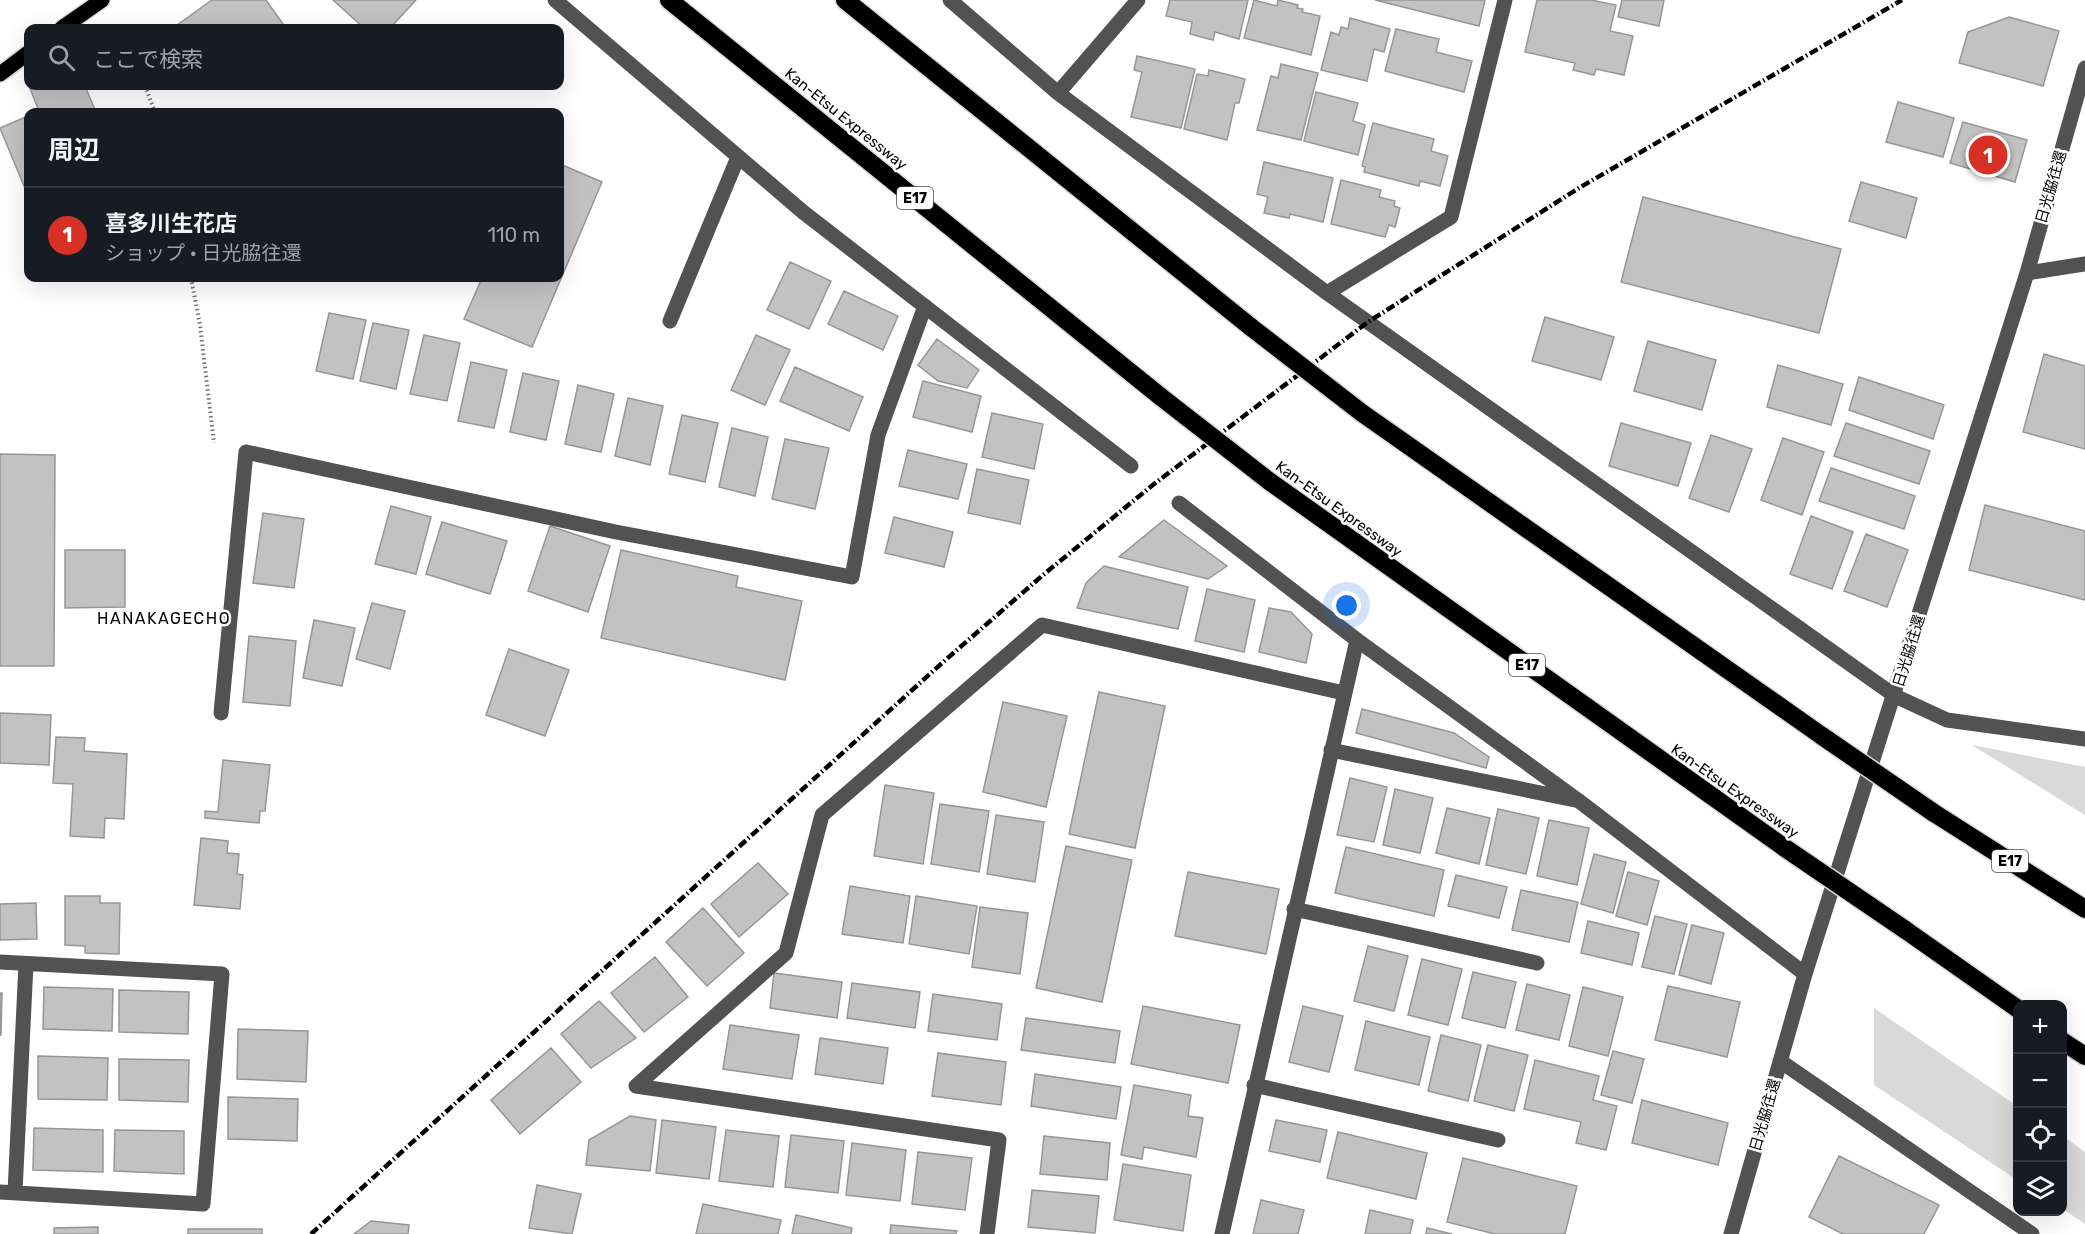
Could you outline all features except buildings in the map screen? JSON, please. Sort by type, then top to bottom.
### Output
[{"type":"highway","name":"Kan-Etsu Expressway","points":[[669,0],[1269,481],[1785,849],[2013,1005]]},
{"type":"highway","name":"E17","points":[[845,0],[1252,328],[1362,413],[1934,813],[2085,909]]},
{"type":"highway","points":[[2067,1044],[2085,1056]]},
{"type":"main road","points":[[68,24],[102,0]]},
{"type":"main road","points":[[0,74],[24,56]]},
{"type":"street","points":[[555,0],[738,158],[1131,466]]},
{"type":"street","points":[[950,0],[1058,93],[1327,292],[1895,696],[1947,720],[2085,739]]},
{"type":"street","points":[[1058,93],[1138,0]]},
{"type":"street","points":[[1327,292],[1451,217],[1505,0]]},
{"type":"street","name":"日光脇往還","points":[[1731,1234],[1805,974],[1895,696],[2027,273],[2085,68]]},
{"type":"street","points":[[670,321],[738,158]]},
{"type":"street","points":[[2027,273],[2085,264]]},
{"type":"street","points":[[221,713],[246,452],[616,532],[852,577],[878,435],[925,306]]},
{"type":"street","points":[[1179,503],[1357,640],[1580,801],[1805,974]]},
{"type":"street","points":[[987,1234],[999,1140],[636,1086],[786,953],[822,814],[1042,625],[1344,693]]},
{"type":"street","points":[[1222,1234],[1294,909],[1357,640]]},
{"type":"street","points":[[1331,750],[1580,801]]},
{"type":"street","points":[[1294,909],[1537,963]]},
{"type":"street","points":[[0,962],[222,974],[203,1204],[8,1192],[26,964]]},
{"type":"street","points":[[1780,1061],[2032,1234]]},
{"type":"street","points":[[1254,1085],[1498,1140]]},
{"type":"path","points":[[147,90],[154,108]]},
{"type":"path","points":[[192,282],[200,325],[214,446],[246,452]]},
{"type":"shaded area","points":[[1972,745],[2085,767],[2085,815]]},
{"type":"shaded area","points":[[1874,1008],[2013,1103],[2013,1177],[1874,1085]]},
{"type":"shaded area","points":[[2067,1139],[2085,1152],[2085,1224],[2067,1212]]},
{"type":"railway","points":[[311,1234],[942,663],[1043,575],[1154,484],[1368,322],[1579,188],[1902,0]]},
{"type":"place","name":"喜多川生花店","points":[[1988,155]]},
{"type":"district","name":"HANAKAGECHO","points":[[164,618]]}]
